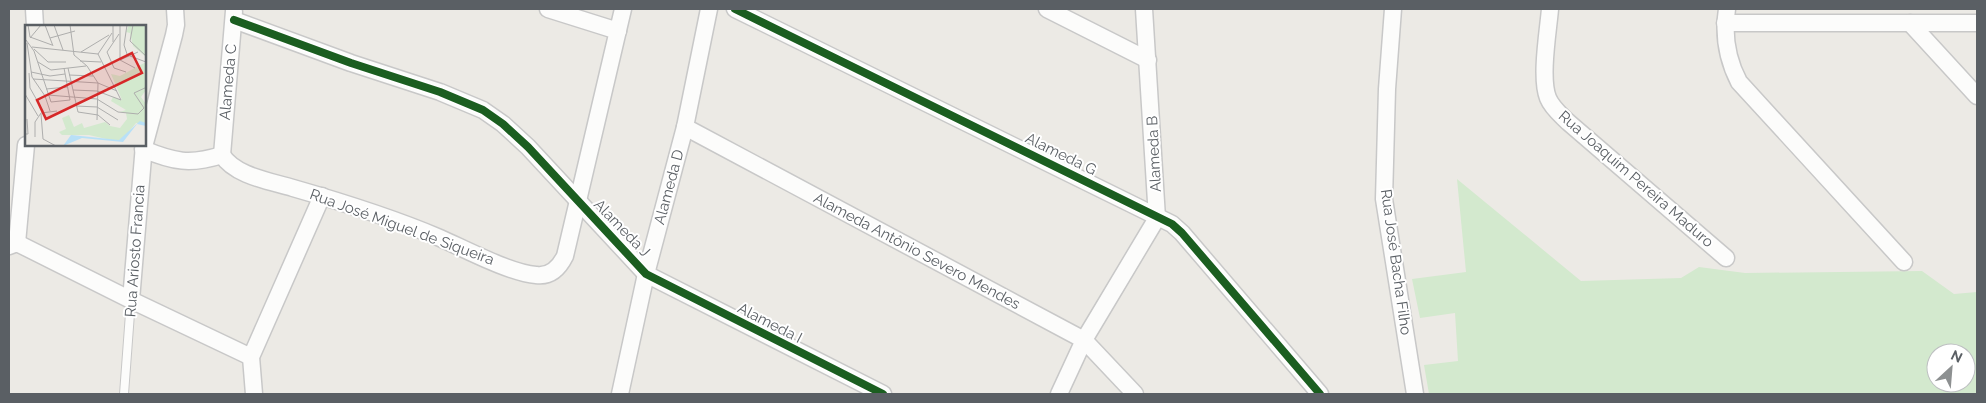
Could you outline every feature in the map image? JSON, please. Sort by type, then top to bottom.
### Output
[{"type":"street","points":[[34,9],[35,25]]},
{"type":"street","name":"Rua Ariosto Francia","points":[[146,139],[174,35],[176,9]]},
{"type":"street","points":[[548,9],[618,31]]},
{"type":"street","points":[[578,202],[623,9]]},
{"type":"street","name":"Alameda D","points":[[620,394],[646,274],[685,127],[709,9]]},
{"type":"street","name":"Alameda G","points":[[735,9],[1157,218],[1169,222],[1182,233],[1320,394]]},
{"type":"street","points":[[1047,9],[1148,60]]},
{"type":"street","name":"Alameda B","points":[[1144,9],[1157,218]]},
{"type":"street","name":"Rua José Bacha Filho","points":[[1393,9],[1387,89],[1384,199],[1415,394]]},
{"type":"street","name":"Rua Joaquim Pereira Maduro","points":[[1550,9],[1546,85],[1548,98],[1555,109],[1726,258]]},
{"type":"street","name":"Alameda C","points":[[222,155],[234,14]]},
{"type":"street","name":"Alameda J","points":[[234,14],[351,63],[440,92],[483,110],[503,124],[528,147],[646,274]]},
{"type":"street","points":[[1904,262],[1739,82],[1728,57],[1726,16],[1890,16],[1910,23],[1977,23]]},
{"type":"street","points":[[1910,23],[1977,96]]},
{"type":"street","name":"Alameda Antônio Severo Mendes","points":[[685,127],[1084,340],[1135,394]]},
{"type":"street","points":[[26,146],[13,244],[252,357]]},
{"type":"street","points":[[144,146],[181,162],[199,161],[222,155]]},
{"type":"street","name":"Rua Ariosto Francia","points":[[131,300],[144,146]]},
{"type":"street","name":"Rua José Miguel de Siqueira","points":[[222,155],[230,165],[242,171],[322,196],[438,237],[528,274],[542,275],[554,271],[563,260],[578,202]]},
{"type":"street","points":[[254,394],[252,357],[322,196]]},
{"type":"street","points":[[1059,394],[1084,340],[1157,218]]},
{"type":"street","name":"Alameda I","points":[[646,274],[883,394]]},
{"type":"lane","name":"Rua Ariosto Francia","points":[[124,394],[131,300]]},
{"type":"green space","points":[[1457,179],[1581,281],[1681,278],[1699,267],[1745,273],[1922,271],[1954,294],[1977,292],[1977,394],[1429,394],[1424,365],[1458,361],[1455,313],[1420,318],[1412,279],[1466,272]]},
{"type":"cycle path","points":[[735,9],[1172,224],[1182,233],[1320,394]]},
{"type":"cycle path","points":[[234,20],[351,63],[440,92],[483,110],[503,124],[528,147],[646,274],[883,394]]}]
